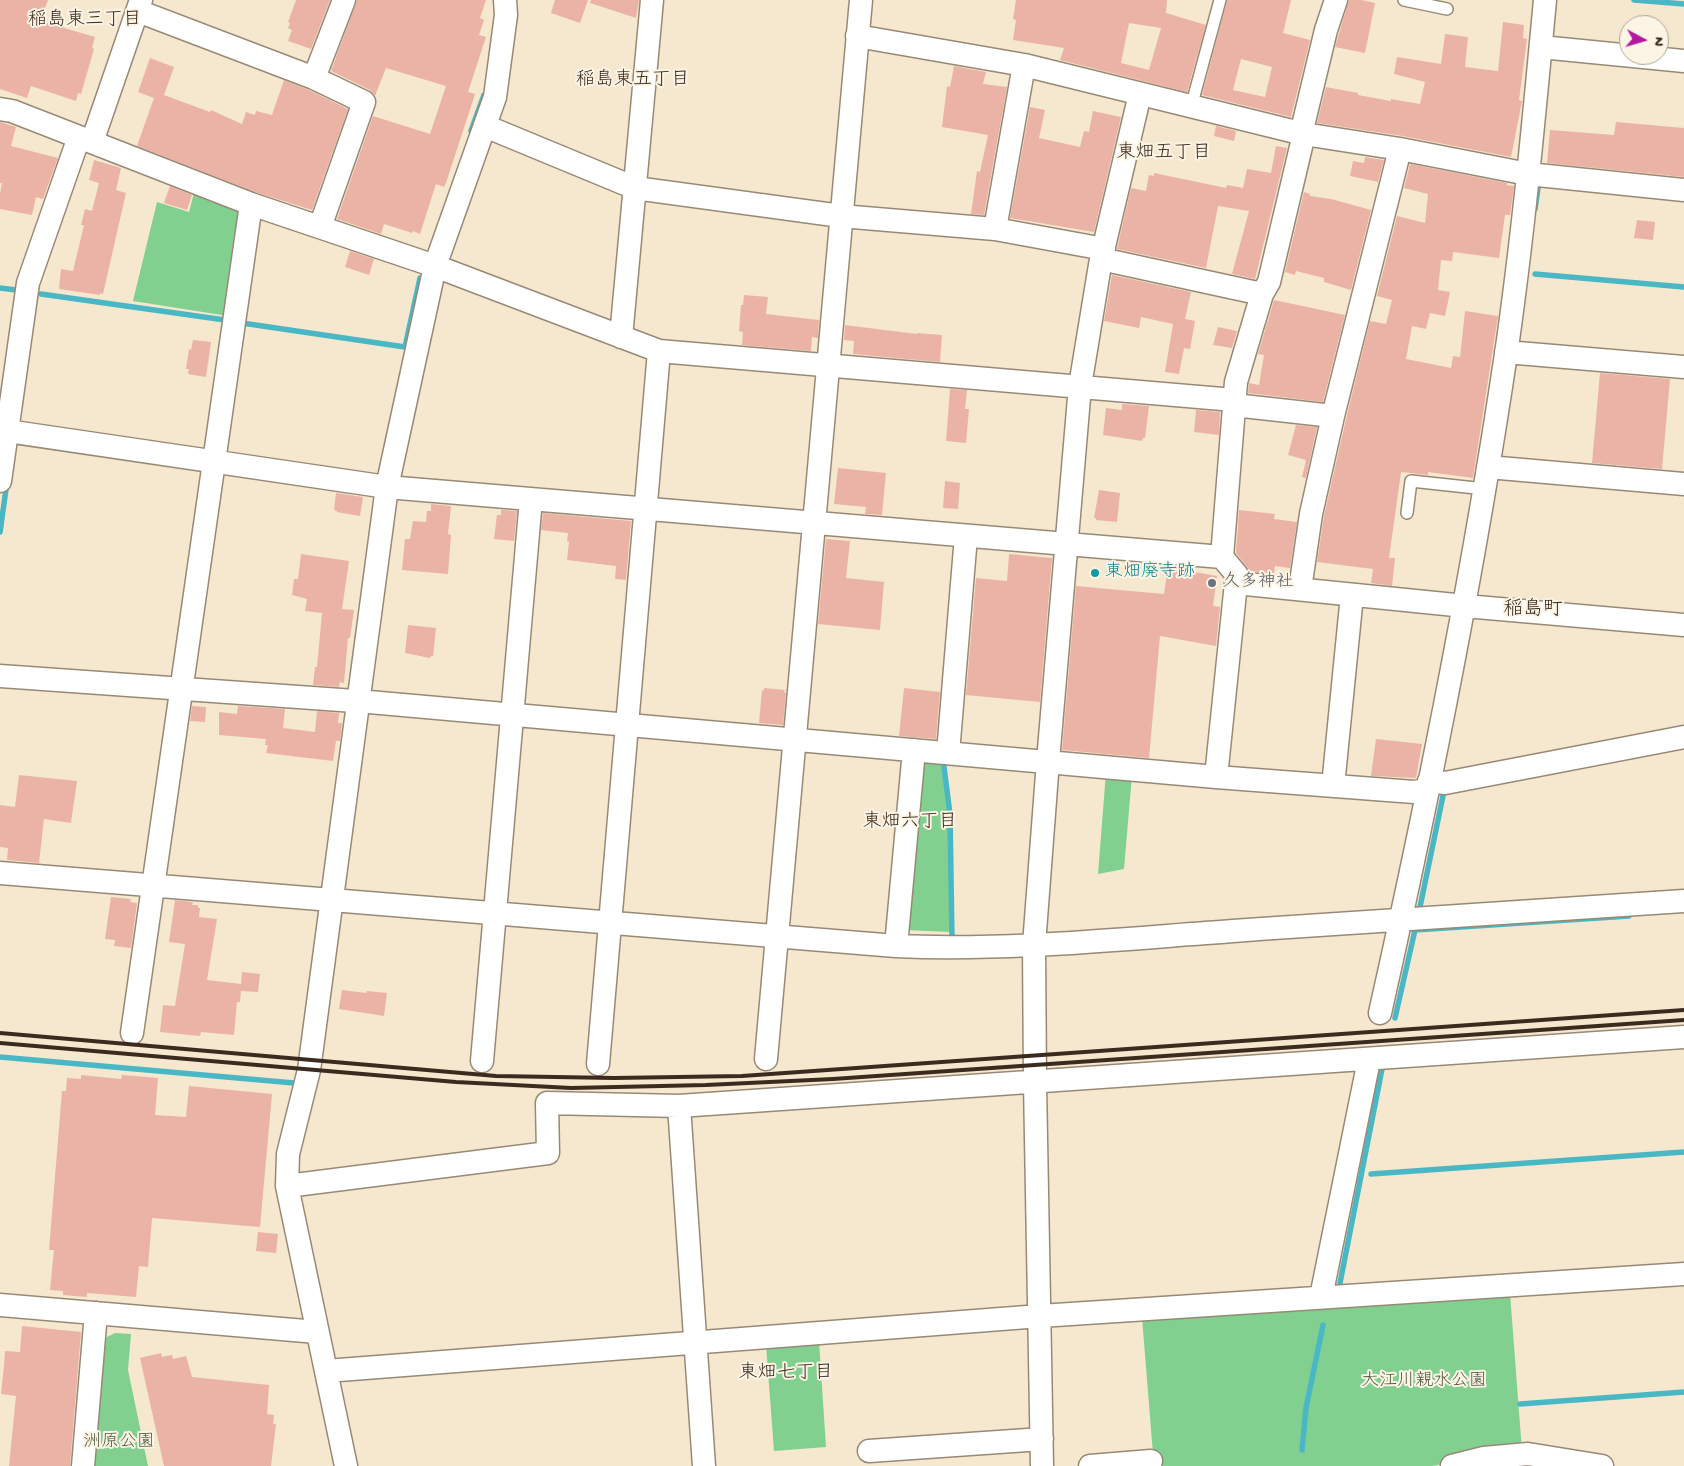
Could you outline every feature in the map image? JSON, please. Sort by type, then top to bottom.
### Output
[{"type":"street","points":[[314,78],[344,0]]},
{"type":"street","points":[[346,1466],[286,1186],[288,1154],[309,1070],[387,486],[435,266],[496,97],[506,15],[505,0]]},
{"type":"street","points":[[621,337],[652,0]]},
{"type":"street","points":[[766,1059],[860,0]]},
{"type":"street","points":[[1216,777],[1237,575],[1222,557],[1236,382],[1262,294],[1268,282],[1326,30],[1336,0]]},
{"type":"street","points":[[1380,1013],[1401,919],[1464,606],[1486,478],[1506,352],[1528,174],[1545,0]]},
{"type":"street","points":[[0,481],[4,431],[28,283],[140,6],[314,78],[364,102],[320,227]]},
{"type":"street","points":[[857,36],[1024,65],[1302,134],[1400,149],[1528,174],[1684,190]]},
{"type":"street","points":[[1540,47],[1684,61]]},
{"type":"street","points":[[995,229],[1024,65]]},
{"type":"street","points":[[1042,1466],[1034,945],[1080,386],[1103,254],[1140,94]]},
{"type":"street","points":[[0,110],[12,111],[251,204],[435,266],[659,351],[1080,386],[1234,402],[1332,416]]},
{"type":"street","points":[[484,126],[634,188],[841,216],[995,229],[1262,294]]},
{"type":"street","points":[[1300,590],[1310,514],[1332,416],[1400,149]]},
{"type":"street","points":[[132,1033],[251,204]]},
{"type":"street","points":[[598,1064],[659,351]]},
{"type":"street","points":[[1506,352],[1684,367]]},
{"type":"street","points":[[4,431],[387,486],[813,524],[1222,557]]},
{"type":"street","points":[[1486,478],[1684,484]]},
{"type":"street","points":[[482,1061],[531,499]]},
{"type":"street","points":[[948,753],[966,536]]},
{"type":"street","points":[[1236,583],[1464,606],[1684,624]]},
{"type":"street","points":[[1333,786],[1352,595]]},
{"type":"street","points":[[0,676],[358,701],[1216,777],[1414,792],[1428,786],[1684,737]]},
{"type":"street","points":[[896,946],[914,750]]},
{"type":"street","points":[[0,874],[776,937],[952,949],[1684,901]]},
{"type":"street","points":[[286,1186],[548,1153],[547,1103],[678,1106],[1684,1037]]},
{"type":"street","points":[[1321,1297],[1369,1060]]},
{"type":"street","points":[[678,1106],[704,1466]]},
{"type":"street","points":[[326,1371],[1040,1316],[1684,1274]]},
{"type":"street","points":[[0,1305],[318,1332]]},
{"type":"street","points":[[83,1466],[96,1313]]},
{"type":"street","points":[[869,1452],[1042,1439]]},
{"type":"street","points":[[1452,1466],[1484,1458],[1528,1454],[1602,1466]]},
{"type":"street","points":[[1090,1466],[1151,1461]]},
{"type":"lane","points":[[1191,107],[1220,0]]},
{"type":"lane","points":[[1404,0],[1447,9]]},
{"type":"lane","points":[[1407,513],[1411,481],[1486,478]]},
{"type":"green space","points":[[194,193],[236,209],[241,219],[228,316],[133,301],[157,202],[189,212]]},
{"type":"green space","points":[[918,754],[942,759],[948,814],[950,932],[904,930]]},
{"type":"green space","points":[[1106,772],[1132,775],[1124,869],[1098,874]]},
{"type":"green space","name":"大江川親水公園","points":[[1510,1293],[1522,1451],[1482,1455],[1433,1466],[1154,1466],[1142,1318]]},
{"type":"green space","name":"洲原公園","points":[[115,1333],[131,1334],[128,1370],[148,1466],[94,1466],[105,1338]]},
{"type":"green space","points":[[819,1341],[826,1447],[774,1451],[766,1345]]},
{"type":"building","points":[[0,0],[48,0],[40,21],[95,37],[92,48],[94,49],[81,94],[78,93],[76,101],[31,86],[27,98],[0,89]]},
{"type":"building","points":[[296,0],[330,0],[311,49],[288,41],[292,30],[288,28],[290,23],[288,22]]},
{"type":"building","points":[[357,0],[486,0],[480,18],[484,20],[479,35],[486,37],[468,92],[475,94],[446,183],[444,187],[436,184],[420,234],[384,224],[381,234],[337,219],[373,116],[430,134],[446,86],[386,68],[375,96],[370,90],[331,71]]},
{"type":"building","points":[[555,0],[588,0],[580,23],[551,13]]},
{"type":"building","points":[[591,0],[639,0],[636,18],[590,3]]},
{"type":"building","points":[[1016,0],[1167,0],[1166,13],[1206,25],[1187,92],[1060,60],[1064,48],[1013,40],[1016,20],[1013,19]],"holes":[[[1129,23],[1161,28],[1149,70],[1121,63]]]},
{"type":"building","points":[[1227,0],[1291,0],[1283,33],[1310,40],[1291,117],[1202,95]],"holes":[[[1241,59],[1272,67],[1265,97],[1233,90]]]},
{"type":"building","points":[[1349,0],[1375,3],[1365,53],[1335,47]]},
{"type":"building","points":[[1503,22],[1524,25],[1523,38],[1527,39],[1519,100],[1522,101],[1511,157],[1403,136],[1317,123],[1326,87],[1391,101],[1391,99],[1420,104],[1425,82],[1394,74],[1397,57],[1441,64],[1445,34],[1468,37],[1465,67],[1498,71]]},
{"type":"building","points":[[150,58],[174,67],[164,95],[210,112],[211,110],[242,124],[246,112],[255,115],[256,111],[272,115],[284,80],[348,109],[312,210],[255,192],[137,146],[154,98],[138,92]]},
{"type":"building","points":[[954,66],[986,72],[983,84],[1007,87],[984,215],[971,214],[977,171],[980,172],[988,135],[942,127],[947,86],[950,87]]},
{"type":"building","points":[[1030,107],[1045,110],[1039,138],[1080,147],[1084,131],[1089,132],[1093,111],[1121,117],[1094,232],[1010,218]]},
{"type":"building","points":[[0,122],[16,127],[11,146],[58,158],[43,199],[36,197],[32,215],[0,209],[2,183],[0,183]]},
{"type":"building","points":[[1616,122],[1684,128],[1684,177],[1547,163],[1550,130],[1614,135]]},
{"type":"building","points":[[1216,126],[1236,131],[1234,141],[1214,136]]},
{"type":"building","points":[[1276,146],[1287,148],[1255,279],[1232,274],[1249,211],[1218,206],[1206,268],[1117,249],[1131,188],[1146,191],[1149,175],[1154,176],[1154,173],[1226,188],[1227,185],[1243,188],[1247,169],[1271,173]]},
{"type":"building","points":[[1365,157],[1384,160],[1378,182],[1350,176],[1353,161],[1364,163]]},
{"type":"building","points":[[94,160],[121,168],[116,190],[126,193],[103,294],[100,293],[100,295],[59,289],[61,269],[73,271],[84,225],[81,225],[85,209],[92,211],[99,183],[89,180]]},
{"type":"building","points":[[1410,164],[1514,186],[1510,215],[1505,215],[1499,258],[1453,252],[1452,261],[1441,260],[1438,290],[1450,292],[1445,316],[1430,313],[1426,329],[1412,326],[1406,359],[1451,368],[1453,356],[1460,357],[1465,311],[1498,316],[1473,478],[1428,472],[1428,475],[1401,472],[1389,558],[1395,558],[1392,586],[1371,583],[1373,569],[1317,562],[1324,516],[1370,321],[1386,324],[1392,300],[1377,296],[1397,216],[1425,223],[1428,194],[1404,188]]},
{"type":"building","points":[[170,186],[192,195],[187,210],[164,203]]},
{"type":"building","points":[[1304,192],[1310,194],[1310,196],[1331,199],[1371,210],[1351,290],[1324,282],[1324,278],[1296,271],[1295,275],[1285,272]]},
{"type":"building","points":[[1637,220],[1655,222],[1653,240],[1634,238]]},
{"type":"building","points":[[350,251],[374,259],[369,275],[345,267]]},
{"type":"building","points":[[1112,275],[1191,292],[1185,319],[1195,321],[1190,349],[1184,348],[1179,374],[1165,372],[1173,324],[1141,317],[1139,328],[1104,321]]},
{"type":"building","points":[[744,295],[768,297],[766,314],[819,320],[818,338],[812,337],[811,351],[742,345],[743,332],[739,331],[741,305],[743,305]]},
{"type":"building","points":[[1274,300],[1345,315],[1323,402],[1248,393],[1249,383],[1259,385],[1264,355],[1258,354]]},
{"type":"building","points":[[845,325],[917,334],[942,335],[940,362],[853,354],[854,341],[844,340]]},
{"type":"building","points":[[1218,327],[1237,331],[1232,348],[1213,345]]},
{"type":"building","points":[[193,340],[211,342],[206,377],[188,374],[189,369],[186,369],[189,349],[191,350]]},
{"type":"building","points":[[1600,373],[1670,379],[1662,469],[1592,463]]},
{"type":"building","points":[[950,389],[967,390],[965,409],[969,409],[966,443],[946,441]]},
{"type":"building","points":[[1122,404],[1149,406],[1145,438],[1142,441],[1103,435],[1106,408],[1122,410]]},
{"type":"building","points":[[1196,410],[1220,412],[1219,435],[1194,432]]},
{"type":"building","points":[[1296,425],[1317,427],[1306,478],[1302,477],[1306,460],[1288,455]]},
{"type":"building","points":[[838,468],[886,473],[882,515],[865,514],[866,507],[834,504]]},
{"type":"building","points":[[945,481],[960,483],[958,509],[943,508]]},
{"type":"building","points":[[1099,490],[1120,493],[1117,522],[1096,520],[1094,518]]},
{"type":"building","points":[[336,493],[363,497],[360,516],[334,510]]},
{"type":"building","points":[[431,504],[451,506],[448,534],[451,535],[448,574],[402,570],[405,539],[410,539],[413,521],[426,522],[427,511],[431,511]]},
{"type":"building","points":[[501,510],[517,511],[514,541],[494,539],[497,515],[501,515]]},
{"type":"building","points":[[1239,510],[1275,514],[1274,519],[1297,522],[1290,568],[1275,566],[1274,574],[1250,571],[1236,553]]},
{"type":"building","points":[[543,513],[631,521],[626,580],[615,579],[616,566],[567,560],[568,533],[541,530]]},
{"type":"building","points":[[826,539],[850,541],[846,578],[884,582],[880,630],[818,624]]},
{"type":"building","points":[[301,554],[349,561],[342,609],[354,610],[350,638],[348,638],[344,683],[340,682],[339,687],[313,685],[315,667],[317,667],[322,613],[305,611],[307,599],[292,595],[294,579],[298,579]]},
{"type":"building","points":[[1009,554],[1052,558],[1040,702],[966,695],[976,578],[1007,581]]},
{"type":"building","points":[[1168,567],[1217,576],[1213,606],[1220,607],[1216,646],[1160,636],[1149,758],[1062,750],[1076,586],[1164,594]]},
{"type":"building","points":[[408,625],[436,628],[433,656],[430,658],[405,653]]},
{"type":"building","points":[[764,688],[785,690],[783,725],[759,723],[762,690],[764,691]]},
{"type":"building","points":[[904,688],[940,692],[936,739],[899,736]]},
{"type":"building","points":[[192,706],[206,707],[205,722],[190,721]]},
{"type":"building","points":[[238,706],[285,709],[283,728],[315,732],[317,711],[339,713],[338,723],[342,723],[340,741],[336,741],[333,761],[266,753],[268,745],[265,745],[266,739],[219,735],[219,712],[237,714]]},
{"type":"building","points":[[1376,739],[1422,744],[1416,778],[1371,776]]},
{"type":"building","points":[[19,775],[77,781],[71,823],[44,819],[39,863],[7,860],[8,848],[0,847],[0,805],[15,807]]},
{"type":"building","points":[[111,897],[131,899],[130,902],[137,903],[131,948],[114,946],[115,940],[105,939]]},
{"type":"building","points":[[175,900],[193,902],[192,905],[198,905],[198,908],[200,908],[199,917],[217,919],[207,980],[241,984],[242,972],[260,974],[258,992],[241,991],[240,1002],[237,1002],[234,1035],[201,1032],[200,1036],[160,1032],[163,1005],[175,1006],[185,944],[169,942]]},
{"type":"building","points":[[342,990],[387,993],[384,1016],[339,1009]]},
{"type":"building","points":[[81,1075],[121,1079],[122,1075],[158,1078],[155,1115],[186,1117],[189,1086],[272,1094],[260,1227],[152,1218],[148,1267],[139,1266],[136,1297],[87,1293],[87,1297],[63,1295],[63,1291],[50,1290],[54,1250],[49,1250],[62,1091],[66,1091],[67,1078],[81,1079]]},
{"type":"building","points":[[258,1232],[278,1234],[276,1253],[256,1251]]},
{"type":"building","points":[[22,1326],[81,1332],[70,1466],[9,1466],[16,1396],[1,1394],[5,1351],[20,1352]]},
{"type":"building","points":[[161,1353],[162,1357],[172,1355],[173,1359],[186,1356],[192,1377],[269,1385],[267,1414],[274,1415],[273,1424],[276,1424],[271,1466],[164,1466],[140,1358]]},
{"type":"waterway","points":[[1634,0],[1684,4]]},
{"type":"waterway","points":[[471,131],[484,95]]},
{"type":"waterway","points":[[1535,209],[1538,188]]},
{"type":"waterway","points":[[1535,274],[1684,287]]},
{"type":"waterway","points":[[242,323],[405,347],[420,278]]},
{"type":"waterway","points":[[0,288],[16,290]]},
{"type":"waterway","points":[[41,294],[225,320]]},
{"type":"waterway","points":[[0,532],[7,482]]},
{"type":"waterway","points":[[943,759],[950,814],[952,940],[954,940]]},
{"type":"waterway","points":[[1420,907],[1444,791]]},
{"type":"waterway","points":[[1395,1018],[1415,930],[1629,916]]},
{"type":"waterway","points":[[0,1057],[294,1083]]},
{"type":"waterway","points":[[1340,1283],[1383,1064]]},
{"type":"waterway","points":[[1371,1174],[1684,1152]]},
{"type":"waterway","points":[[1302,1450],[1306,1408],[1323,1325]]},
{"type":"waterway","points":[[1520,1404],[1684,1392]]},
{"type":"railway","points":[[0,1033],[496,1076],[614,1078],[742,1076],[1684,1010]]},
{"type":"railway","points":[[0,1043],[456,1082],[571,1088],[706,1085],[833,1079],[1684,1020]]},
{"type":"place","name":"東畑廃寺跡","points":[[1095,573]]},
{"type":"place","name":"久多神社","points":[[1212,583]]},
{"type":"district","name":"稲島東三丁目","points":[[85,21]]},
{"type":"district","name":"稲島東五丁目","points":[[633,81]]},
{"type":"district","name":"東畑五丁目","points":[[1164,154]]},
{"type":"district","name":"稲島町","points":[[1533,611]]},
{"type":"district","name":"東畑六丁目","points":[[910,823]]},
{"type":"district","name":"東畑七丁目","points":[[786,1374]]}]
